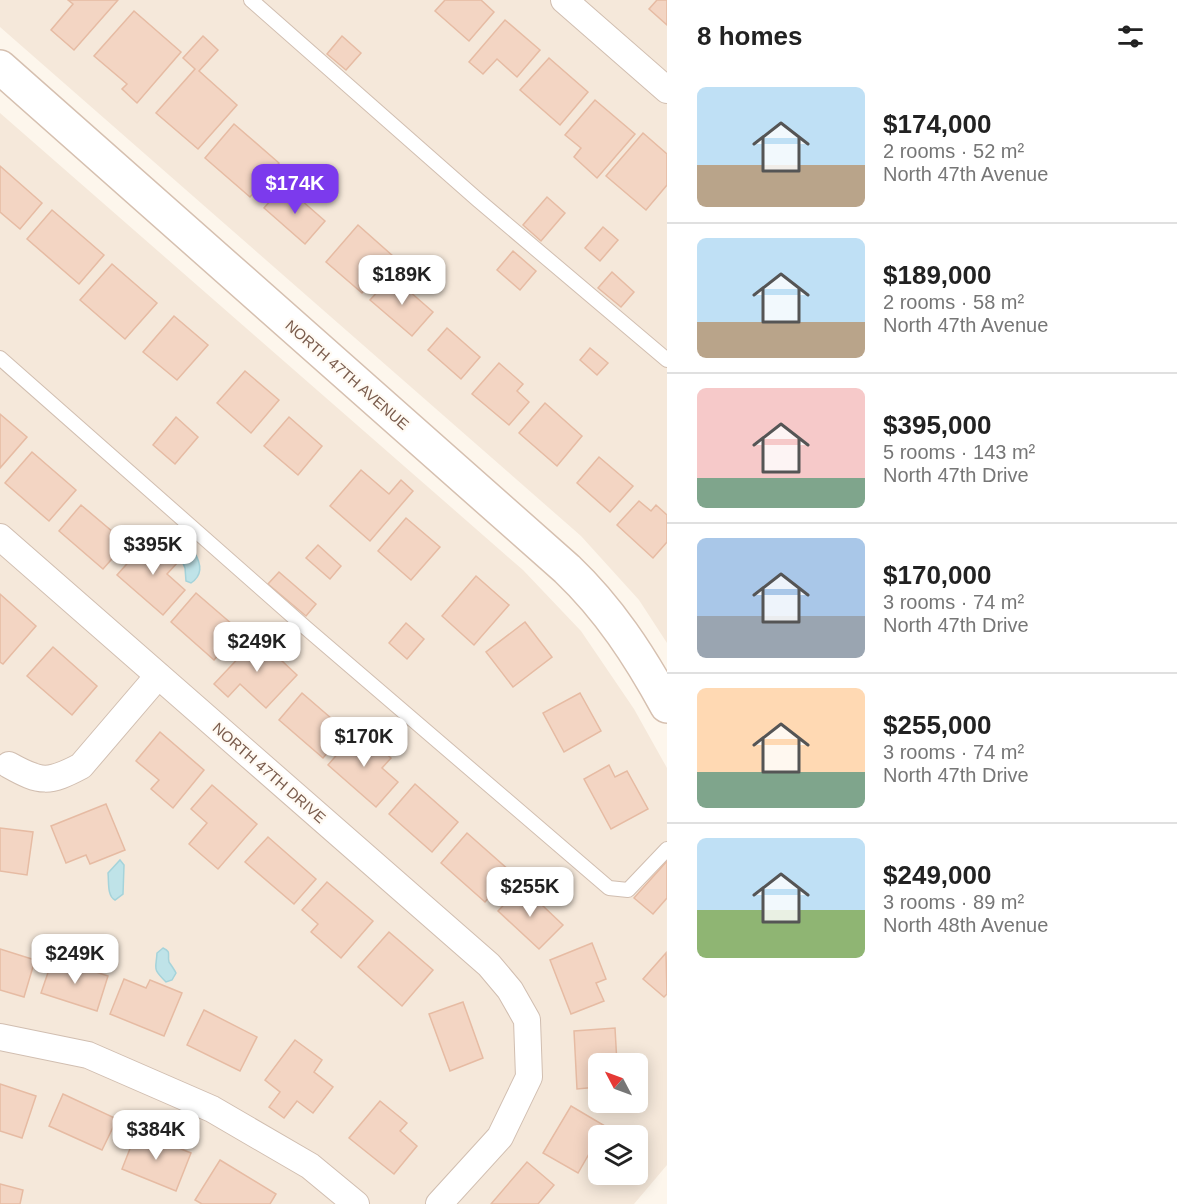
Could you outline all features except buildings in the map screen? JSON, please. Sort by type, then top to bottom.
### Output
[{"type":"street","points":[[564,0],[667,90]]},
{"type":"street","name":"NORTH 47TH AVENUE","points":[[0,68],[574,575],[593,594],[615,622],[650,675],[667,706]]},
{"type":"street","name":"NORTH 47TH DRIVE","points":[[0,537],[489,965],[510,990],[527,1020],[529,1077],[500,1137],[439,1204]]},
{"type":"street","points":[[9,765],[28,776],[45,780],[64,775],[81,766],[158,676]]},
{"type":"street","points":[[0,1037],[88,1055],[212,1108],[310,1166],[357,1204]]},
{"type":"lane","points":[[251,0],[469,192],[667,360]]},
{"type":"lane","points":[[0,358],[315,636],[609,888],[628,890],[667,849]]},
{"type":"shaded area","points":[[0,0],[667,0],[667,643],[639,600],[581,536],[0,27]]},
{"type":"shaded area","points":[[0,113],[523,570],[581,631],[634,709],[667,768],[667,1165],[634,1204],[0,1204]]},
{"type":"water","points":[[182,551],[194,552],[198,560],[199,573],[191,583],[186,581],[185,568],[179,554]]},
{"type":"water","points":[[120,860],[124,865],[123,894],[115,900],[110,892],[108,873]]},
{"type":"water","points":[[163,948],[168,952],[169,962],[176,973],[172,980],[166,982],[156,969],[157,953]]}]
